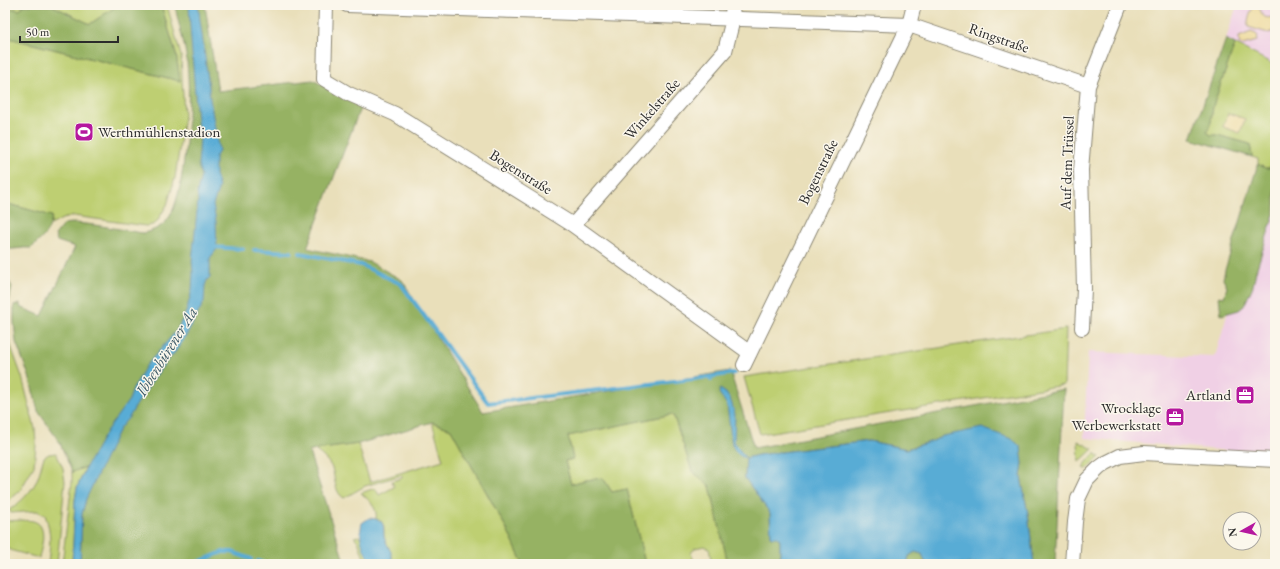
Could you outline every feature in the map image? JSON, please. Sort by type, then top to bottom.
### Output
[{"type":"street","name":"Bogenstraße","points":[[326,5],[324,79],[349,94],[394,114],[573,225],[747,359],[909,25],[914,5]]},
{"type":"street","name":"Ringstraße","points":[[347,5],[732,12],[909,25],[1088,86]]},
{"type":"street","name":"Auf dem Trüssel","points":[[1082,328],[1084,289],[1081,170],[1088,86],[1120,5]]},
{"type":"street","name":"Winkelstraße","points":[[573,225],[726,51],[732,12]]},
{"type":"street","points":[[1072,564],[1078,499],[1087,480],[1106,463],[1120,456],[1144,453],[1275,460]]},
{"type":"shaded area","points":[[1237,5],[1275,5],[1275,65],[1226,39]]},
{"type":"shaded area","points":[[1275,147],[1275,455],[1084,438],[1088,352],[1215,357]]},
{"type":"green space","points":[[5,5],[24,5],[21,10],[5,7]]},
{"type":"green space","points":[[24,5],[51,5],[90,24],[118,5],[161,5],[176,54],[180,81],[5,37],[5,7],[20,10]]},
{"type":"green space","points":[[51,5],[118,5],[90,24]]},
{"type":"green space","name":"Werthmühlenstadion","points":[[161,5],[167,5],[181,56],[184,116],[175,178],[167,205],[156,223],[146,226],[74,216],[62,219],[51,225],[51,216],[5,203],[5,37],[180,81],[176,53]]},
{"type":"green space","points":[[175,5],[205,5],[218,91],[313,80],[361,106],[307,248],[370,262],[402,280],[483,412],[730,371],[754,448],[1064,389],[1055,564],[1034,564],[1028,514],[1021,477],[1023,463],[943,436],[933,441],[907,449],[869,441],[758,455],[746,458],[745,478],[770,513],[771,537],[778,536],[780,541],[780,564],[728,564],[710,486],[692,471],[673,414],[568,436],[573,459],[565,461],[571,484],[585,480],[603,478],[612,492],[627,489],[644,559],[643,564],[523,564],[508,531],[451,429],[432,422],[358,444],[309,452],[345,564],[172,564],[170,562],[166,564],[80,564],[82,514],[86,499],[86,467],[72,472],[60,443],[38,411],[29,376],[16,342],[14,305],[20,303],[20,307],[42,316],[75,247],[57,241],[55,235],[65,224],[80,223],[143,233],[158,228],[165,223],[170,216],[176,201],[182,177],[188,108],[187,62]]},
{"type":"green space","points":[[1226,39],[1235,44],[1213,106],[1211,122],[1207,132],[1211,135],[1217,135],[1250,144],[1252,157],[1191,139]]},
{"type":"green space","points":[[1235,44],[1275,65],[1275,155],[1270,168],[1265,168],[1258,164],[1258,159],[1252,157],[1250,144],[1217,135],[1211,135],[1207,132],[1211,122],[1213,106]]},
{"type":"green space","points":[[1275,155],[1275,211],[1256,271],[1253,286],[1244,306],[1239,310],[1221,315],[1219,296],[1224,297],[1227,287],[1223,279],[1225,270],[1258,164],[1265,168],[1270,168]]},
{"type":"green space","points":[[5,203],[52,216],[48,231],[31,248],[5,249]]},
{"type":"green space","points":[[5,274],[12,287],[6,318],[5,316]]},
{"type":"green space","points":[[5,324],[7,327],[9,341],[22,377],[35,429],[36,445],[34,466],[20,491],[5,504]]},
{"type":"green space","points":[[1066,329],[1064,385],[760,434],[744,377]]},
{"type":"green space","points":[[673,414],[692,471],[710,486],[728,564],[709,564],[711,558],[709,549],[704,546],[695,548],[691,553],[695,564],[643,564],[644,559],[627,489],[612,492],[603,478],[585,480],[571,484],[565,461],[573,459],[568,436]]},
{"type":"green space","points":[[432,422],[451,429],[508,531],[523,564],[385,564],[392,559],[392,555],[384,538],[384,526],[381,521],[376,519],[376,511],[372,504],[361,493],[375,488],[379,495],[394,487],[392,481],[402,478],[402,475],[365,486],[344,498],[340,495],[336,488],[331,466],[326,459],[315,450],[358,444],[370,482],[443,460]]},
{"type":"green space","points":[[1078,441],[1093,449],[1079,462]]},
{"type":"green space","points":[[56,453],[63,468],[65,481],[57,564],[48,564],[50,533],[45,515],[37,511],[11,513],[9,510],[24,498],[34,486],[39,476],[44,457],[49,454]]},
{"type":"green space","points":[[1094,454],[1100,457],[1086,470],[1083,467]]},
{"type":"green space","points":[[86,467],[77,487],[75,500],[72,564],[62,564],[72,472]]},
{"type":"green space","points":[[5,521],[33,521],[38,523],[41,527],[43,537],[39,558],[13,551],[5,547]]},
{"type":"green space","points":[[358,536],[361,538],[368,555],[374,561],[383,564],[366,564],[358,541],[354,537]]},
{"type":"green space","points":[[915,552],[922,554],[926,564],[907,564],[909,556]]},
{"type":"green space","points":[[992,561],[1003,561],[1011,564],[981,564]]},
{"type":"sand","points":[[1255,5],[1260,9],[1262,15],[1265,17],[1275,17],[1275,31],[1268,33],[1248,27],[1249,16]]},
{"type":"sand","points":[[1251,32],[1258,36],[1257,41],[1241,45],[1239,42],[1239,37]]},
{"type":"sand","points":[[1228,113],[1245,119],[1240,133],[1223,127]]},
{"type":"water","name":"Ibbenbürener Aa","points":[[189,5],[198,5],[210,99],[219,151],[215,158],[215,175],[219,187],[213,205],[216,221],[217,249],[210,258],[210,277],[205,286],[204,302],[186,336],[176,351],[162,367],[130,416],[119,429],[86,499],[82,514],[80,564],[72,564],[75,500],[77,488],[86,467],[107,430],[129,400],[133,389],[146,366],[177,330],[186,312],[192,290],[192,261],[198,201],[197,193],[201,176],[198,165],[200,139],[197,120]]},
{"type":"water","points":[[720,389],[726,393],[731,401],[735,414],[734,443],[746,458],[741,456],[732,445],[727,405],[719,393]]},
{"type":"water","points":[[982,428],[1012,439],[1021,447],[1023,463],[1021,477],[1028,514],[1034,564],[1011,564],[1003,561],[992,561],[981,564],[926,564],[922,554],[915,552],[909,556],[907,564],[780,564],[780,541],[778,537],[771,537],[770,513],[745,478],[746,458],[758,455],[869,441],[907,449],[933,441],[943,436]]},
{"type":"water","points":[[369,518],[381,521],[383,525],[384,536],[392,556],[389,562],[382,563],[370,558],[364,548],[361,540],[361,527],[362,523]]},
{"type":"waterway","points":[[212,247],[243,249]]},
{"type":"waterway","points":[[254,250],[291,252]]},
{"type":"waterway","points":[[300,253],[361,265],[401,284],[488,403],[709,377],[711,380]]},
{"type":"waterway","points":[[709,377],[734,373]]},
{"type":"waterway","points":[[193,564],[223,552],[232,552],[251,559]]},
{"type":"waterway","points":[[258,561],[265,564]]},
{"type":"place","name":"Werthmühlenstadion","points":[[84,132]]},
{"type":"place","name":"Artland","points":[[1245,395]]},
{"type":"place","name":"Wrocklage Werbewerkstatt","points":[[1175,417]]}]
